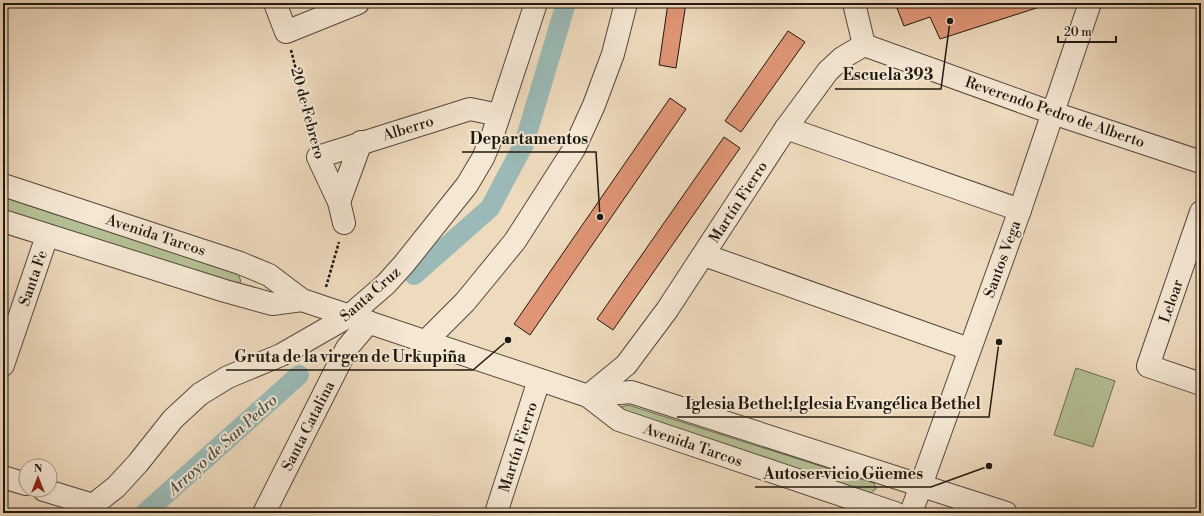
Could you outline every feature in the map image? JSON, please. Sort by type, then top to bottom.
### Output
[{"type":"street","points":[[275,3],[286,32],[358,3]]},
{"type":"street","name":"Santa Cruz","points":[[88,509],[116,487],[138,463],[173,419],[200,394],[228,376],[281,355],[359,319],[466,185],[482,158],[499,115],[536,3]]},
{"type":"street","points":[[426,341],[465,302],[514,241],[574,149],[594,104],[607,68],[626,3]]},
{"type":"street","points":[[854,3],[864,45]]},
{"type":"street","name":"Santos Vega","points":[[911,513],[1020,210],[1090,3]]},
{"type":"street","name":"Reverendo Pedro de Alberto","points":[[864,45],[1053,113],[1201,162]]},
{"type":"street","name":"Martín Fierro","points":[[588,396],[626,365],[704,255],[786,128],[828,71],[842,58],[864,45]]},
{"type":"street","name":"Alberro","points":[[318,156],[470,109],[499,115]]},
{"type":"street","points":[[786,128],[1020,210]]},
{"type":"street","points":[[339,202],[361,142]]},
{"type":"street","name":"20 de Febrero","points":[[318,156],[339,202],[344,223]]},
{"type":"street","name":"Avenida Tarcos","points":[[3,185],[240,263],[269,275],[311,303],[588,396],[619,420],[895,513]]},
{"type":"street","name":"Leloar","points":[[1201,212],[1148,366],[1201,384]]},
{"type":"street","name":"Avenida Tarcos","points":[[3,221],[225,291],[272,304],[311,303]]},
{"type":"street","name":"Santa Fe","points":[[3,365],[47,236]]},
{"type":"street","points":[[704,255],[969,349]]},
{"type":"street","name":"Santa Catalina","points":[[264,513],[347,348],[359,319]]},
{"type":"street","name":"Martín Fierro","points":[[496,513],[539,380]]},
{"type":"street","name":"Avenida Tarcos","points":[[588,396],[631,392],[921,484],[1006,513]]},
{"type":"street","points":[[3,477],[18,482]]},
{"type":"street","points":[[58,496],[88,509]]},
{"type":"path","name":"20 de Febrero","points":[[286,32],[318,156]]},
{"type":"path","points":[[311,303],[344,223]]},
{"type":"green space","points":[[3,192],[237,269],[241,282],[231,287],[3,211]]},
{"type":"green space","points":[[1076,368],[1115,381],[1093,447],[1054,435]]},
{"type":"green space","points":[[628,405],[874,483],[876,489],[871,493],[623,412],[621,407]]},
{"type":"building","points":[[668,3],[686,3],[676,68],[659,65]]},
{"type":"building","points":[[895,3],[1052,3],[940,39],[930,17],[904,26]]},
{"type":"building","points":[[788,31],[805,42],[741,132],[725,121]]},
{"type":"building","points":[[670,98],[686,109],[530,335],[514,324]]},
{"type":"building","points":[[724,137],[740,148],[613,330],[597,319]]},
{"type":"waterway","name":"Arroyo de San Pedro","points":[[414,275],[490,208],[524,144],[566,3]]},
{"type":"waterway","name":"Arroyo de San Pedro","points":[[145,513],[299,375]]},
{"type":"place","name":"Escuela 393","points":[[950,21]]},
{"type":"place","name":"Departamentos","points":[[600,217]]},
{"type":"place","name":"Gruta de la virgen de Urkupiña","points":[[508,340]]},
{"type":"place","name":"Iglesia Bethel;Iglesia Evangélica Bethel","points":[[999,342]]},
{"type":"place","name":"Autoservicio Güemes","points":[[989,466]]}]
